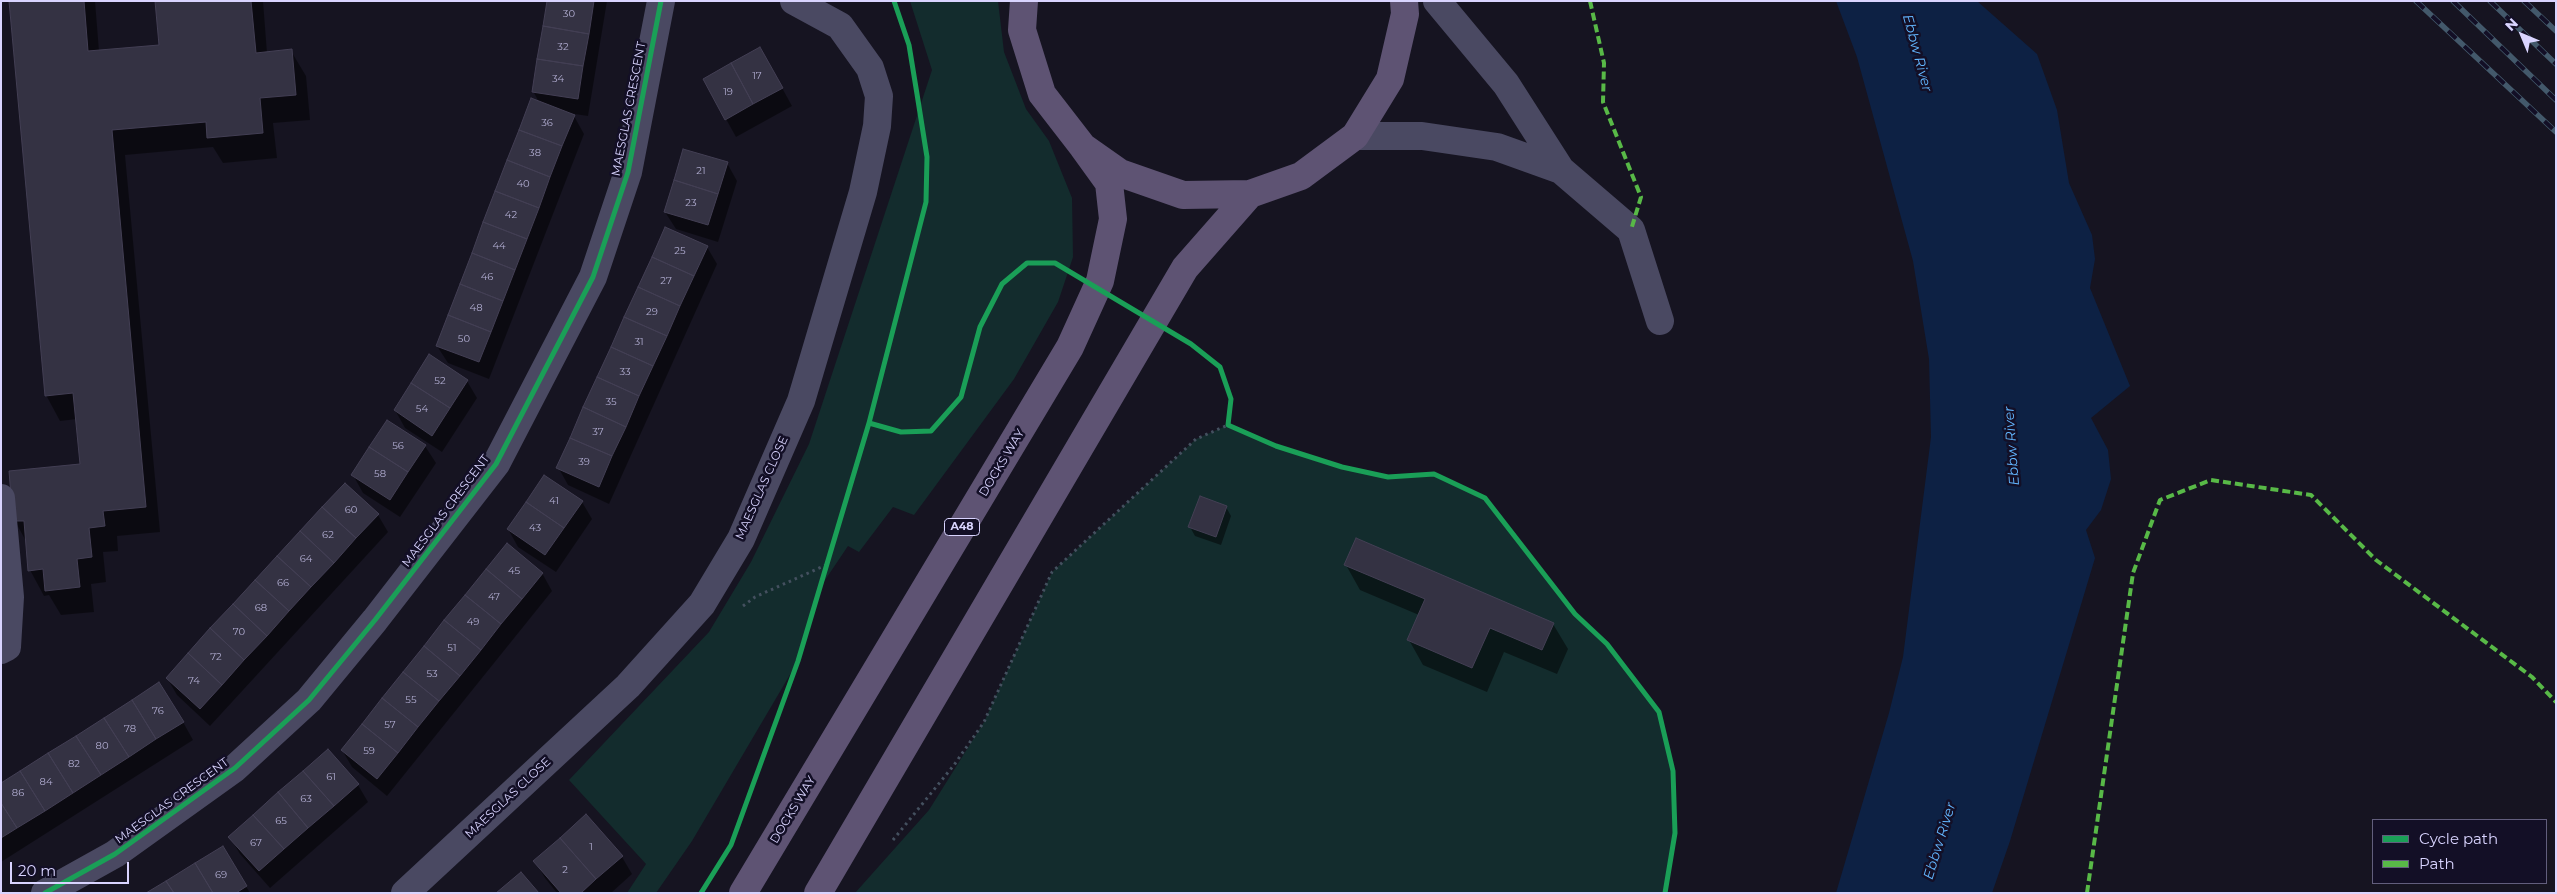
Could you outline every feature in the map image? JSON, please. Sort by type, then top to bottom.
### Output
[{"type":"main road","name":"DOCKS WAY","points":[[743,893],[1070,347],[1100,281],[1113,220],[1109,183],[1042,94],[1022,30],[1024,1]]},
{"type":"main road","points":[[1083,147],[1120,173],[1183,195],[1250,194],[1301,176],[1354,136],[1390,79],[1405,14],[1404,1]]},
{"type":"main road","points":[[818,893],[1185,268],[1250,194]]},
{"type":"street","name":"MAESGLAS CRESCENT","points":[[45,893],[115,854],[235,768],[309,700],[375,620],[496,464],[593,277],[628,172],[661,1]]},
{"type":"street","name":"MAESGLAS CLOSE","points":[[406,893],[628,686],[702,604],[741,539],[801,401],[863,192],[877,126],[879,96],[870,68],[840,26],[794,1]]},
{"type":"street","points":[[1437,1],[1506,84],[1561,170],[1631,230],[1660,320]]},
{"type":"street","points":[[1354,136],[1422,136],[1497,147],[1561,170]]},
{"type":"street","points":[[1,498],[10,597],[7,647],[1,650]]},
{"type":"path","points":[[1228,425],[1229,416]]},
{"type":"path","points":[[892,840],[954,765],[984,722],[1052,572],[1196,439],[1228,425],[1236,428]]},
{"type":"path","points":[[824,573],[829,556]]},
{"type":"path","points":[[740,608],[755,597],[826,565]]},
{"type":"green space","points":[[910,1],[998,1],[1004,52],[1026,109],[1049,141],[1072,198],[1073,257],[1058,302],[1014,379],[914,515],[893,507],[859,552],[848,546],[819,589],[798,661],[692,841],[656,893],[627,893],[646,864],[569,780],[709,632],[751,562],[809,444],[932,70]]},
{"type":"green space","points":[[1228,425],[1276,446],[1342,467],[1388,477],[1434,474],[1485,498],[1575,614],[1607,644],[1659,712],[1673,771],[1675,833],[1665,893],[855,893],[929,810],[984,722],[1052,572],[1196,439]]},
{"type":"water","name":"Ebbw River","points":[[1836,1],[1977,1],[2037,54],[2057,110],[2069,183],[2092,235],[2095,259],[2090,288],[2130,386],[2091,418],[2108,450],[2111,479],[2101,510],[2086,530],[2095,558],[2010,841],[1992,893],[1836,893],[1889,713],[1903,657],[1931,437],[1929,359],[1913,261],[1857,57]]},
{"type":"building","points":[[9,1],[84,1],[88,51],[159,45],[155,1],[251,1],[256,53],[292,49],[296,95],[260,98],[263,133],[207,138],[206,122],[112,130],[146,507],[103,511],[105,526],[89,528],[92,557],[77,559],[80,587],[45,591],[43,569],[28,571],[24,521],[13,521],[9,471],[80,464],[73,393],[45,396]]},
{"type":"building","points":[[547,1],[594,1],[589,34],[543,26]]},
{"type":"building","points":[[543,26],[589,34],[583,66],[537,59]]},
{"type":"building","points":[[760,47],[783,88],[753,104],[731,63]]},
{"type":"building","points":[[537,59],[583,66],[578,99],[532,92]]},
{"type":"building","points":[[731,63],[753,104],[725,120],[703,79]]},
{"type":"building","points":[[531,98],[575,115],[562,146],[519,130]]},
{"type":"building","points":[[519,130],[562,146],[550,177],[507,160]]},
{"type":"building","points":[[683,149],[728,162],[718,194],[674,180]]},
{"type":"building","points":[[507,160],[550,177],[539,208],[495,191]]},
{"type":"building","points":[[674,180],[718,194],[708,225],[664,212]]},
{"type":"building","points":[[495,191],[539,208],[527,239],[483,222]]},
{"type":"building","points":[[483,222],[527,239],[515,270],[472,253]]},
{"type":"building","points":[[665,227],[708,246],[694,276],[652,257]]},
{"type":"building","points":[[472,253],[515,270],[503,301],[460,284]]},
{"type":"building","points":[[652,257],[694,276],[680,306],[638,287]]},
{"type":"building","points":[[460,284],[503,301],[491,332],[448,315]]},
{"type":"building","points":[[638,287],[680,306],[667,336],[624,317]]},
{"type":"building","points":[[448,315],[491,332],[479,362],[436,346]]},
{"type":"building","points":[[624,317],[667,336],[653,366],[611,347]]},
{"type":"building","points":[[611,347],[653,366],[639,396],[597,377]]},
{"type":"building","points":[[429,354],[468,380],[450,408],[411,383]]},
{"type":"building","points":[[597,377],[639,396],[626,427],[583,407]]},
{"type":"building","points":[[411,383],[450,408],[432,436],[394,410]]},
{"type":"building","points":[[583,407],[626,427],[612,456],[570,438]]},
{"type":"building","points":[[387,420],[426,445],[408,472],[369,447]]},
{"type":"building","points":[[570,438],[612,456],[599,487],[556,468]]},
{"type":"building","points":[[369,447],[408,472],[390,500],[351,475]]},
{"type":"building","points":[[544,475],[583,501],[564,528],[526,502]]},
{"type":"building","points":[[345,483],[379,514],[356,538],[322,507]]},
{"type":"building","points":[[1200,496],[1227,506],[1216,537],[1188,527]]},
{"type":"building","points":[[526,502],[564,528],[545,555],[507,529]]},
{"type":"building","points":[[322,507],[356,538],[334,563],[300,531]]},
{"type":"building","points":[[300,531],[334,563],[311,587],[277,556]]},
{"type":"building","points":[[1356,538],[1554,623],[1542,650],[1490,628],[1472,668],[1407,640],[1425,599],[1344,565]]},
{"type":"building","points":[[507,543],[543,573],[522,599],[486,569]]},
{"type":"building","points":[[277,556],[311,587],[289,611],[255,580]]},
{"type":"building","points":[[486,569],[522,599],[501,624],[465,595]]},
{"type":"building","points":[[255,580],[289,611],[267,636],[233,604]]},
{"type":"building","points":[[465,595],[501,624],[481,650],[444,620]]},
{"type":"building","points":[[233,604],[267,636],[244,660],[210,628]]},
{"type":"building","points":[[444,620],[481,650],[460,676],[424,646]]},
{"type":"building","points":[[210,628],[244,660],[222,685],[188,653]]},
{"type":"building","points":[[424,646],[460,676],[439,701],[403,672]]},
{"type":"building","points":[[188,653],[222,685],[200,709],[166,678]]},
{"type":"building","points":[[403,672],[439,701],[418,727],[382,698]]},
{"type":"building","points":[[159,682],[184,722],[156,739],[132,700]]},
{"type":"building","points":[[382,698],[418,727],[398,753],[362,724]]},
{"type":"building","points":[[132,700],[156,739],[129,757],[104,718]]},
{"type":"building","points":[[104,718],[129,757],[101,775],[76,736]]},
{"type":"building","points":[[362,724],[398,753],[377,779],[341,750]]},
{"type":"building","points":[[76,736],[101,775],[73,793],[48,753]]},
{"type":"building","points":[[328,749],[359,784],[334,806],[303,771]]},
{"type":"building","points":[[48,753],[73,793],[45,811],[20,771]]},
{"type":"building","points":[[20,771],[45,811],[17,828],[1,803],[1,783]]},
{"type":"building","points":[[303,771],[334,806],[308,828],[278,792]]},
{"type":"building","points":[[278,792],[308,828],[284,849],[253,815]]},
{"type":"building","points":[[1,803],[17,828],[1,838]]},
{"type":"building","points":[[586,814],[623,856],[596,879],[560,838]]},
{"type":"building","points":[[253,815],[284,849],[259,871],[228,837]]},
{"type":"building","points":[[560,838],[596,879],[581,893],[561,893],[533,861]]},
{"type":"building","points":[[223,846],[247,886],[236,893],[213,893],[195,863]]},
{"type":"building","points":[[195,863],[213,893],[174,893],[166,881]]},
{"type":"building","points":[[521,872],[539,893],[496,893]]},
{"type":"building","points":[[166,881],[174,893],[146,893]]},
{"type":"railway","points":[[2416,1],[2556,132]]},
{"type":"railway","points":[[2453,1],[2556,100]]},
{"type":"railway","points":[[2490,1],[2556,64]]},
{"type":"railway","points":[[2524,1],[2556,31]]},
{"type":"marked path","points":[[1590,1],[1604,63],[1603,102],[1641,197],[1631,230]]},
{"type":"marked path","points":[[2087,893],[2133,573],[2160,500],[2211,480],[2311,495],[2376,560],[2532,677],[2556,702]]},
{"type":"cycle path","points":[[45,893],[115,854],[235,768],[309,700],[375,620],[496,464],[593,277],[628,172],[661,1]]},
{"type":"cycle path","points":[[894,1],[909,45],[917,94],[927,157],[926,202],[869,423],[901,432],[931,431],[961,397],[980,327],[1002,284],[1027,263],[1055,263],[1191,344],[1220,367],[1231,399],[1228,425],[1276,446],[1342,467],[1388,477],[1434,474],[1485,498],[1575,614],[1607,644],[1659,712],[1673,771],[1675,833],[1665,893]]},
{"type":"cycle path","points":[[701,893],[731,845],[798,661],[869,423]]}]
